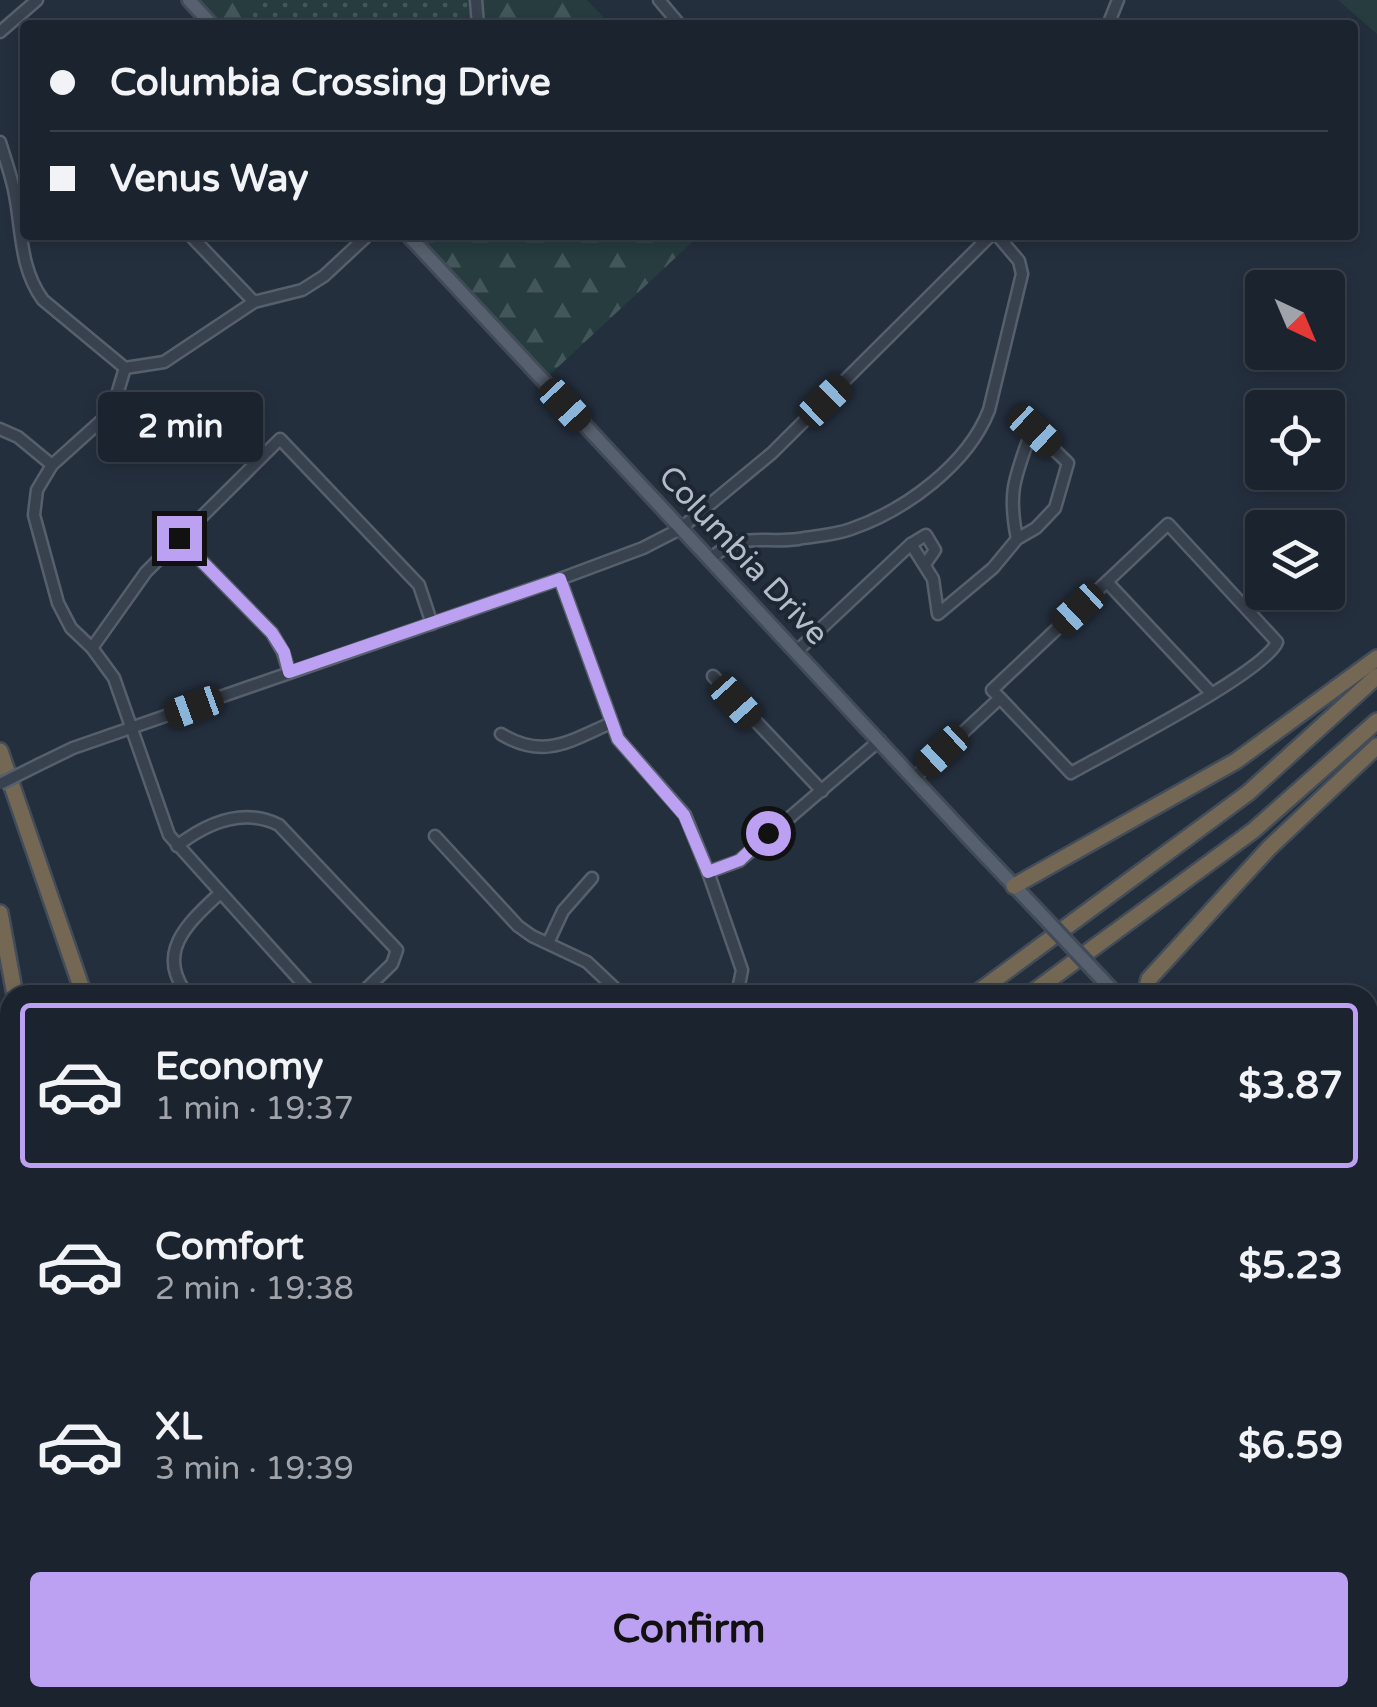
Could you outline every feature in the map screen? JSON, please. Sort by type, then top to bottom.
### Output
[{"type":"highway","points":[[1014,886],[1236,762],[1377,658]]},
{"type":"highway","points":[[987,985],[1248,792],[1377,676]]},
{"type":"highway","points":[[1043,985],[1254,830],[1377,722]]},
{"type":"highway","points":[[1149,985],[1269,848],[1377,746]]},
{"type":"highway","points":[[0,750],[90,985]]},
{"type":"highway","points":[[24,816],[81,985]]},
{"type":"highway","points":[[0,913],[13,985]]},
{"type":"main road","points":[[189,0],[207,20]]},
{"type":"main road","name":"Columbia Drive","points":[[413,240],[1108,985]]},
{"type":"street","points":[[0,32],[37,0]]},
{"type":"street","points":[[659,0],[676,20]]},
{"type":"street","points":[[0,142],[20,189]]},
{"type":"street","points":[[24,240],[26,270],[44,300],[125,368],[164,362],[254,302],[302,290],[324,276],[363,240]]},
{"type":"street","points":[[195,240],[254,302]]},
{"type":"street","points":[[0,784],[73,748],[560,579],[642,548],[680,528],[772,453],[989,240]]},
{"type":"street","points":[[710,559],[737,540],[793,540],[848,530],[925,486],[968,448],[981,431],[989,410],[1022,274],[1019,261],[999,240]]},
{"type":"street","points":[[125,368],[112,412],[52,466],[37,490],[34,515],[58,603],[71,628],[114,678],[169,836],[304,985]]},
{"type":"street","points":[[0,429],[18,437],[52,466]]},
{"type":"street","points":[[911,544],[932,578],[938,614],[1055,508],[1068,463],[1035,431],[1012,486],[1010,506],[1018,538]]},
{"type":"street","points":[[92,648],[146,572],[280,440],[420,584],[432,624]]},
{"type":"street","points":[[1168,524],[1275,638],[1276,647],[1270,655],[1243,676],[1211,693],[1071,773],[992,690],[1168,524]]},
{"type":"street","points":[[797,651],[911,544],[926,535],[935,550],[926,563]]},
{"type":"street","points":[[179,538],[272,633],[284,652],[289,672]]},
{"type":"street","points":[[560,579],[618,739],[684,815],[748,978],[743,985]]},
{"type":"street","points":[[1107,582],[1211,693]]},
{"type":"street","points":[[713,676],[822,791]]},
{"type":"street","points":[[914,778],[1000,698]]},
{"type":"street","points":[[502,734],[521,746],[547,748],[612,723]]},
{"type":"street","points":[[708,872],[740,860],[880,740]]},
{"type":"street","points":[[177,846],[196,831],[247,816],[262,817],[279,825],[397,950],[392,964],[370,985]]},
{"type":"street","points":[[435,836],[518,926],[586,962],[611,985]]},
{"type":"street","points":[[548,943],[563,911],[592,878]]},
{"type":"street","points":[[183,985],[175,968],[178,937],[219,894]]},
{"type":"green space","points":[[190,0],[258,0],[251,20],[209,20]]},
{"type":"green space","points":[[258,0],[472,0],[475,20],[251,20]]},
{"type":"green space","points":[[472,0],[587,0],[606,20],[475,20]]},
{"type":"green space","points":[[1338,0],[1377,0],[1377,34]]},
{"type":"green space","points":[[418,240],[695,240],[544,380]]},
{"type":"route","points":[[179,538],[272,633],[284,652],[289,672],[560,579],[618,739],[684,815],[708,872],[740,860],[768,833]]}]
